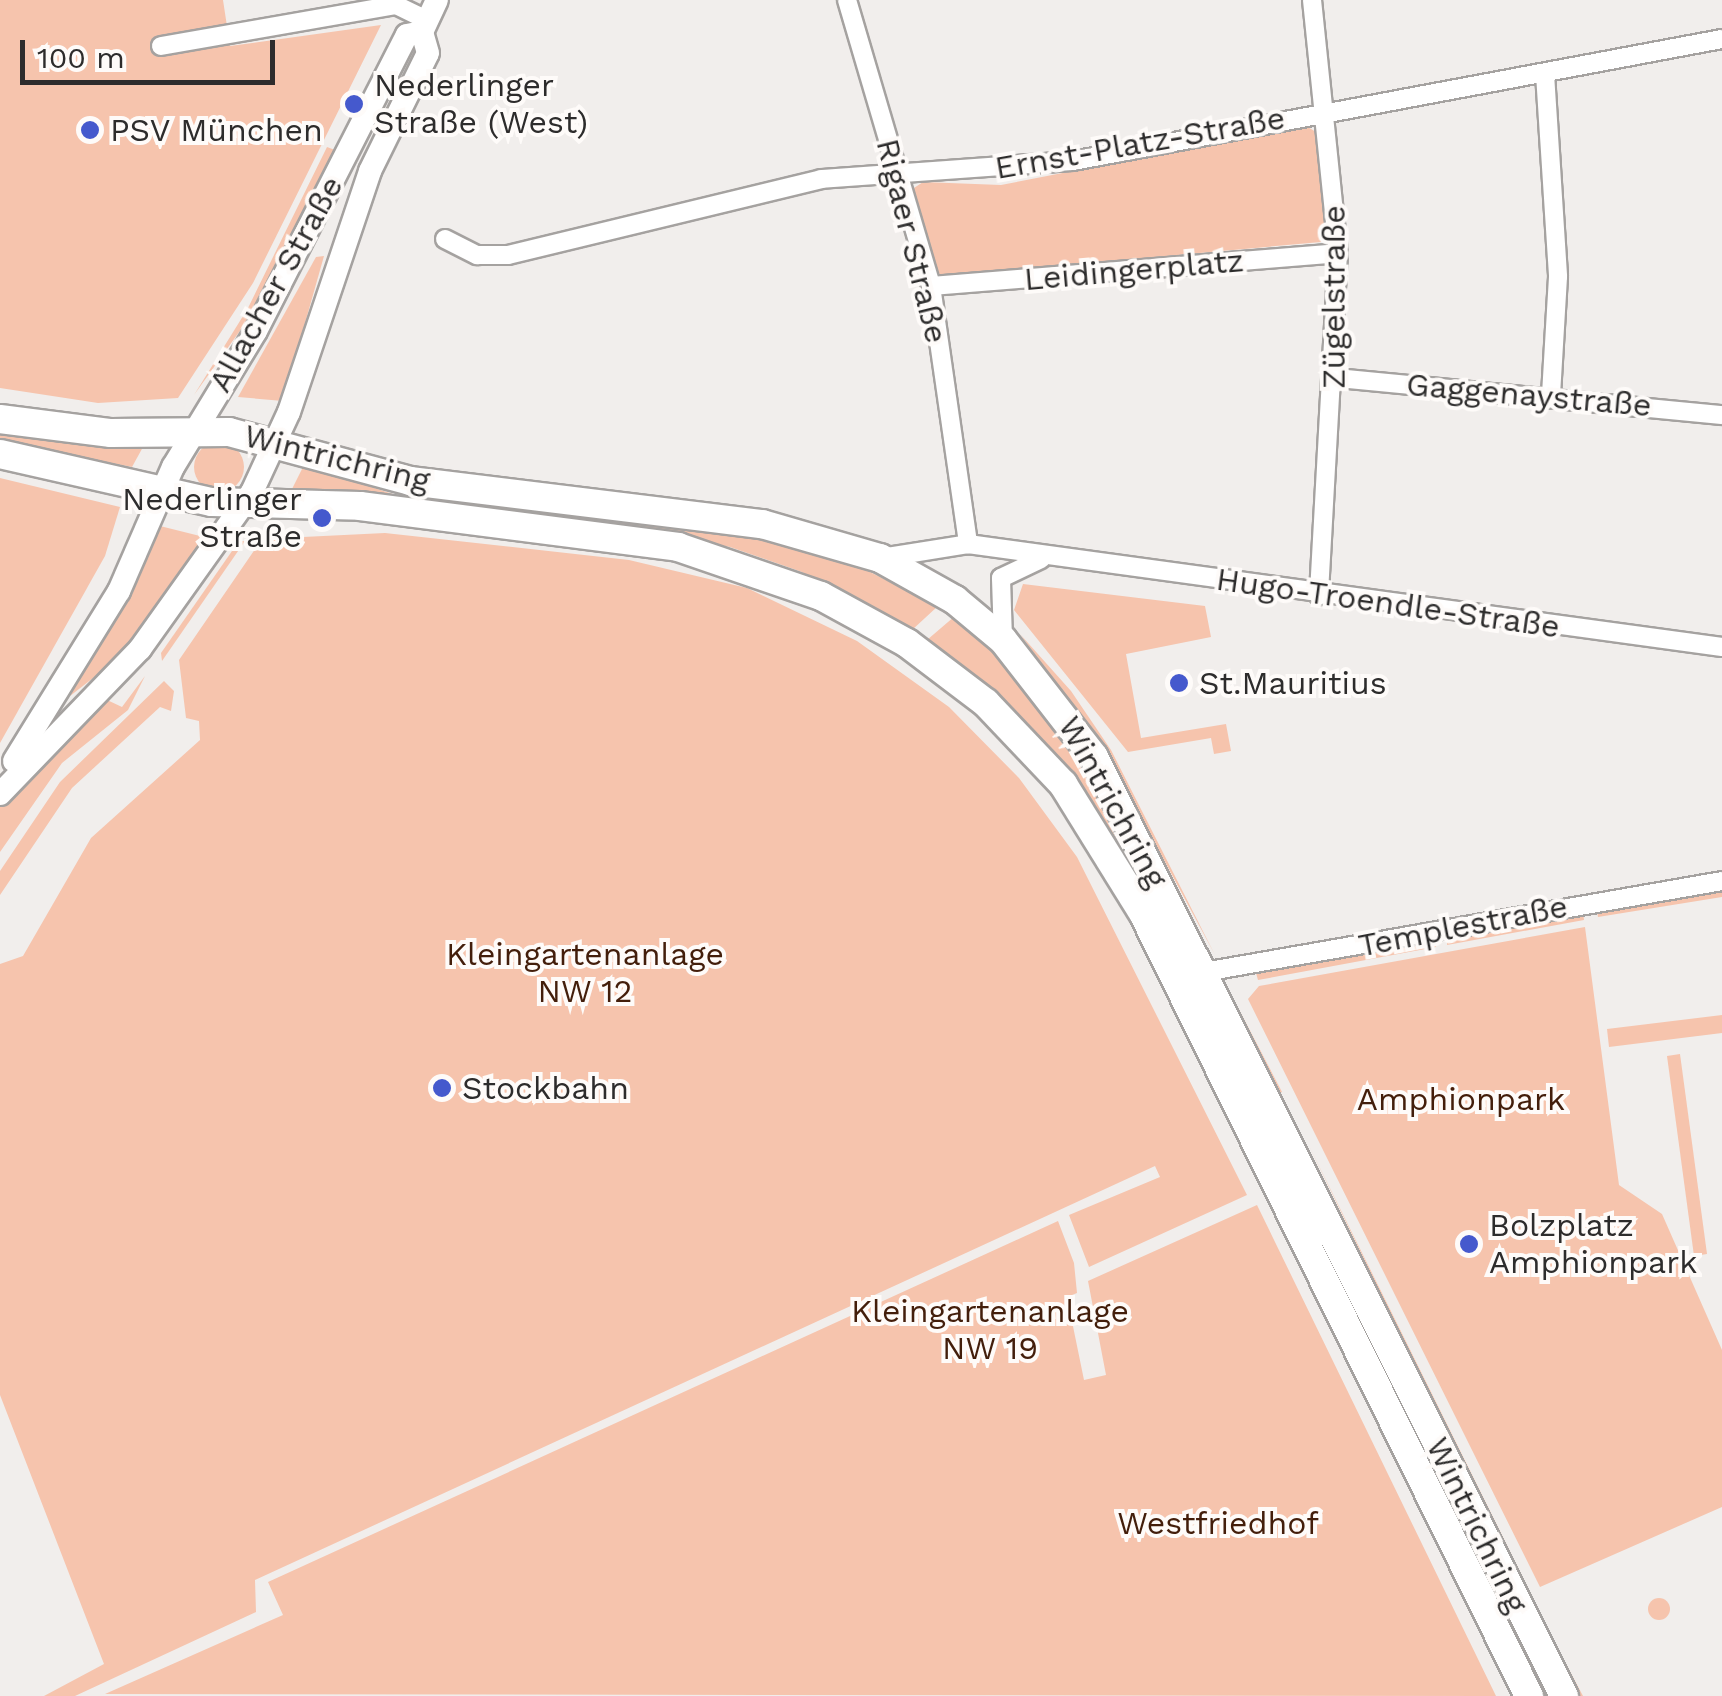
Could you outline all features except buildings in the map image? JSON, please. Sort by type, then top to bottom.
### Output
[{"type":"main road","name":"Allacher Straße","points":[[162,491],[193,431],[256,331],[407,35],[429,18]]},
{"type":"main road","name":"Allacher Straße","points":[[278,441],[335,260],[428,52],[429,18]]},
{"type":"main road","name":"Wintrichring","points":[[0,419],[128,434],[193,431],[278,441],[410,481],[762,524],[880,558],[1003,640],[1094,756],[1564,1696]]},
{"type":"main road","points":[[0,794],[140,649],[244,504],[278,441]]},
{"type":"main road","name":"Wintrichring","points":[[0,454],[162,491],[244,504],[360,506],[678,547],[821,596],[907,642],[986,702],[1063,784],[1143,912],[1529,1696]]},
{"type":"main road","points":[[0,783],[120,591],[162,491]]},
{"type":"street","name":"Rigaer Straße","points":[[847,0],[931,286],[968,544]]},
{"type":"street","name":"Zügelstraße","points":[[1312,0],[1330,109],[1338,253],[1337,378],[1320,594]]},
{"type":"street","points":[[161,46],[396,5],[429,18]]},
{"type":"street","name":"Ernst-Platz-Straße","points":[[445,239],[477,255],[508,255],[821,178],[1074,161],[1330,109],[1545,74],[1722,39]]},
{"type":"street","points":[[1545,74],[1557,242],[1550,394]]},
{"type":"street","name":"Leidingerplatz","points":[[931,286],[1338,253]]},
{"type":"street","name":"Gaggenaystraße","points":[[1337,378],[1550,394],[1722,415]]},
{"type":"street","name":"Hugo-Troendle-Straße","points":[[880,558],[968,544],[1722,648]]},
{"type":"street","points":[[1003,640],[1001,578],[1055,556]]},
{"type":"street","name":"Templestraße","points":[[1204,972],[1722,881]]},
{"type":"green space","points":[[0,0],[223,0],[230,46],[381,25],[253,283],[178,398],[98,403],[0,388]]},
{"type":"green space","points":[[1306,126],[1321,135],[1328,226],[1321,242],[946,276],[932,271],[908,192],[923,182],[1001,185]]},
{"type":"green space","points":[[327,147],[335,150],[252,314],[194,395],[248,308]]},
{"type":"green space","points":[[324,256],[283,401],[238,397],[316,257]]},
{"type":"green space","points":[[0,430],[143,447],[132,467],[0,441]]},
{"type":"green space","points":[[219,442],[236,450],[244,467],[236,484],[219,492],[202,484],[194,467],[202,450]]},
{"type":"green space","points":[[304,465],[402,497],[768,538],[852,563],[938,606],[912,630],[802,572],[730,547],[583,520],[291,491]]},
{"type":"green space","points":[[0,478],[120,507],[105,556],[0,743]]},
{"type":"green space","points":[[156,525],[204,537],[115,661],[70,696]]},
{"type":"green space","name":"Kleingartenanlage NW 12","points":[[385,533],[629,560],[747,588],[857,641],[949,707],[1019,778],[1077,857],[1247,1195],[1089,1267],[1069,1215],[1160,1177],[1155,1166],[255,1580],[256,1612],[75,1696],[44,1696],[104,1664],[0,1395],[0,964],[23,956],[91,838],[200,740],[199,721],[186,718],[179,660],[262,539]]},
{"type":"green space","points":[[239,541],[245,541],[162,661],[161,653]]},
{"type":"green space","points":[[1023,584],[1205,606],[1211,637],[1126,654],[1141,738],[1226,724],[1231,751],[1214,754],[1211,738],[1128,752],[1014,610]]},
{"type":"green space","points":[[955,616],[1007,661],[1076,747],[1550,1696],[1059,761],[927,640]]},
{"type":"green space","points":[[1020,634],[1071,691],[1111,750],[1215,955],[1107,754]]},
{"type":"green space","points":[[145,676],[128,710],[62,763],[0,852],[0,803],[105,699],[122,707]]},
{"type":"green space","points":[[164,681],[174,691],[171,711],[160,707],[72,788],[0,895],[0,871],[60,782]]},
{"type":"green space","points":[[1722,890],[1722,897],[1598,917],[1597,911]]},
{"type":"green space","points":[[1583,912],[1584,920],[1447,945],[1447,939]]},
{"type":"green space","name":"Amphionpark","points":[[1585,927],[1619,1185],[1662,1214],[1722,1350],[1722,1507],[1540,1587],[1248,999],[1259,986]]},
{"type":"green space","points":[[1434,940],[1436,947],[1258,980],[1256,973]]},
{"type":"green space","points":[[1232,996],[1282,1092],[1278,1094],[1232,1002]]},
{"type":"green space","points":[[1722,1015],[1722,1033],[1609,1047],[1607,1029]]},
{"type":"green space","points":[[1680,1054],[1707,1254],[1694,1256],[1667,1056]]},
{"type":"green space","points":[[1308,1144],[1562,1656],[1583,1696],[1577,1696]]},
{"type":"green space","name":"Westfriedhof","points":[[1257,1205],[1496,1696],[105,1694],[283,1615],[268,1582],[1058,1221],[1074,1263],[1077,1293],[1067,1297],[1084,1380],[1106,1375],[1088,1281]]},
{"type":"green space","points":[[1659,1598],[1667,1601],[1667,1617],[1659,1620],[1651,1617],[1648,1609],[1651,1601]]},
{"type":"place","name":"Nederlinger Straße (West)","points":[[354,104]]},
{"type":"place","name":"PSV München","points":[[90,130]]},
{"type":"place","name":"Nederlinger Straße","points":[[322,518]]},
{"type":"place","name":"St.Mauritius","points":[[1179,683]]},
{"type":"place","name":"Stockbahn","points":[[442,1088]]},
{"type":"place","name":"Bolzplatz Amphionpark","points":[[1469,1244]]},
{"type":"park label","name":"Kleingartenanlage NW 19","points":[[990,1330]]}]
